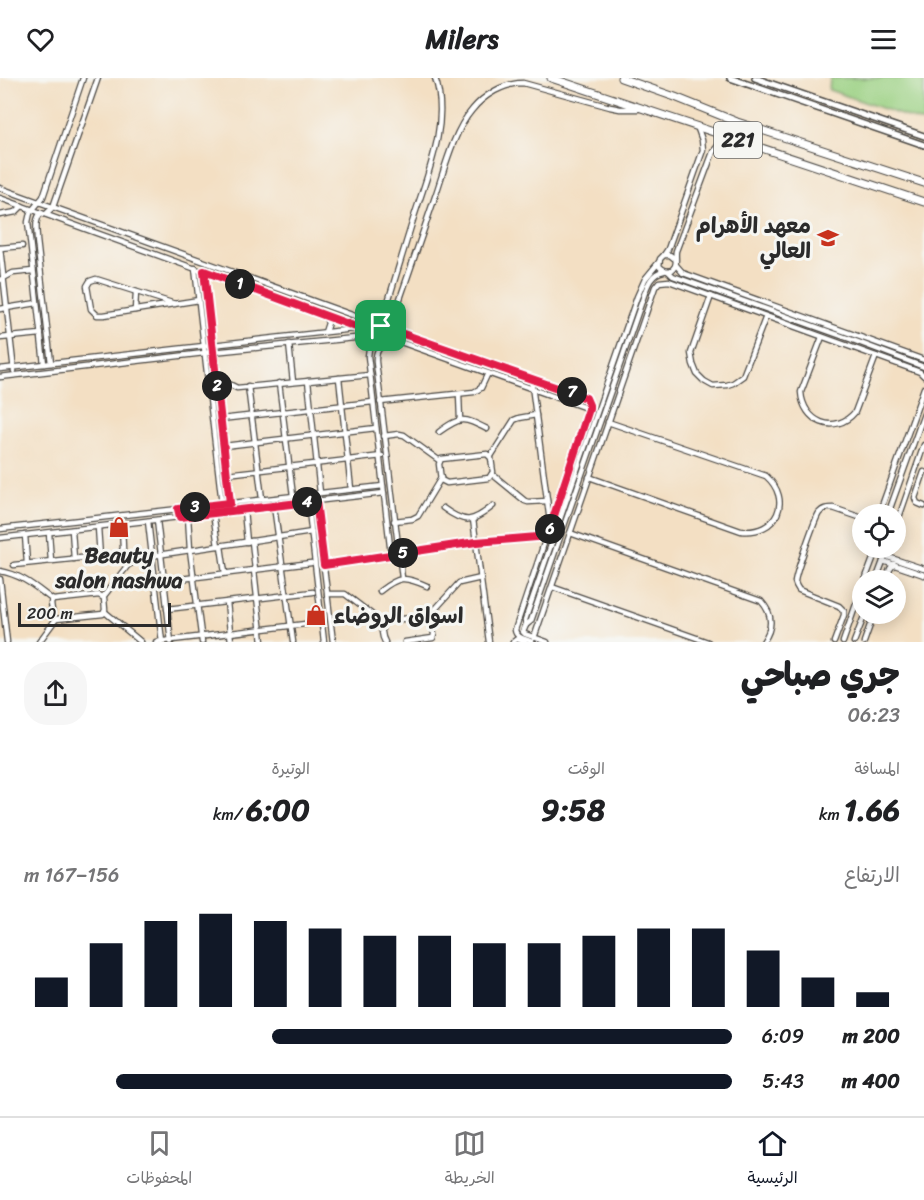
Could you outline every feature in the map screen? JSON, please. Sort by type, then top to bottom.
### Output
[{"type":"highway","name":"221","points":[[554,78],[924,202]]},
{"type":"highway","points":[[576,78],[578,87]]},
{"type":"highway","name":"221","points":[[621,78],[737,122],[924,183]]},
{"type":"street","points":[[44,364],[28,219],[45,189],[83,78]]},
{"type":"street","points":[[51,363],[37,217],[53,207],[98,78]]},
{"type":"street","points":[[391,555],[368,356],[376,329],[380,326],[439,131],[441,110],[435,78]]},
{"type":"street","points":[[730,78],[924,145]]},
{"type":"street","points":[[755,78],[924,136]]},
{"type":"street","points":[[402,578],[376,357],[380,347],[392,339],[391,329],[450,154],[465,119],[480,101],[510,84],[523,83],[610,107],[644,108]]},
{"type":"street","points":[[526,625],[531,621],[637,297],[645,279],[668,249],[703,150],[697,126]]},
{"type":"street","points":[[732,138],[722,142],[715,149],[676,251],[676,265],[683,273],[888,350],[924,367]]},
{"type":"street","points":[[0,189],[582,396],[588,401],[589,409],[515,630],[518,636],[546,642]]},
{"type":"street","points":[[45,189],[51,193],[58,193]]},
{"type":"street","points":[[0,198],[363,328],[375,336],[377,341],[384,344]]},
{"type":"street","points":[[684,205],[693,208]]},
{"type":"street","points":[[0,215],[16,212],[22,206]]},
{"type":"street","points":[[678,221],[687,224]]},
{"type":"street","points":[[136,247],[139,238]]},
{"type":"street","points":[[30,245],[38,244]]},
{"type":"street","points":[[15,375],[0,248],[22,246]]},
{"type":"street","points":[[664,255],[670,255],[675,259]]},
{"type":"street","points":[[659,262],[659,266],[673,276],[850,339],[924,360]]},
{"type":"street","points":[[533,640],[524,633],[525,620],[647,288],[655,274],[674,268],[676,265]]},
{"type":"street","points":[[195,268],[222,504]]},
{"type":"street","points":[[2,279],[13,273],[33,271]]},
{"type":"street","points":[[204,271],[230,503]]},
{"type":"street","points":[[175,304],[96,279],[90,281],[87,289],[91,309],[97,315],[135,310],[175,304],[199,300]]},
{"type":"street","points":[[533,640],[657,284],[662,280],[669,280],[920,372],[924,376]]},
{"type":"street","points":[[270,295],[274,287]]},
{"type":"street","points":[[135,310],[136,292]]},
{"type":"street","points":[[711,296],[692,353],[697,374],[713,386],[727,385],[743,376],[766,316]]},
{"type":"street","points":[[739,306],[741,300]]},
{"type":"street","points":[[0,309],[37,303]]},
{"type":"street","points":[[325,315],[328,323],[325,332]]},
{"type":"street","points":[[363,328],[366,320]]},
{"type":"street","points":[[0,369],[363,328]]},
{"type":"street","points":[[0,338],[40,334]]},
{"type":"street","points":[[0,377],[120,362],[375,336]]},
{"type":"street","points":[[822,337],[801,392],[805,407],[815,419],[821,422],[840,423],[855,412],[876,356]]},
{"type":"street","points":[[359,338],[367,342],[369,349]]},
{"type":"street","points":[[268,339],[269,346]]},
{"type":"street","points":[[392,339],[589,409]]},
{"type":"street","points":[[848,346],[850,339]]},
{"type":"street","points":[[289,344],[293,382]]},
{"type":"street","points":[[119,356],[120,362]]},
{"type":"street","points":[[368,356],[376,357]]},
{"type":"street","points":[[380,402],[477,391],[483,386],[488,373]]},
{"type":"street","points":[[227,383],[237,388],[370,375]]},
{"type":"street","points":[[339,378],[351,489]]},
{"type":"street","points":[[531,378],[551,525]]},
{"type":"street","points":[[308,381],[320,493]]},
{"type":"street","points":[[279,383],[293,496]]},
{"type":"street","points":[[248,386],[261,500]]},
{"type":"street","points":[[883,504],[924,388]]},
{"type":"street","points":[[459,394],[460,420]]},
{"type":"street","points":[[607,401],[614,404]]},
{"type":"street","points":[[213,425],[252,416],[373,402]]},
{"type":"street","points":[[892,504],[924,414]]},
{"type":"street","points":[[441,478],[447,483],[489,478],[492,474],[491,456],[514,420],[519,417],[536,415]]},
{"type":"street","points":[[439,432],[460,420],[474,422],[487,429]]},
{"type":"street","points":[[589,477],[741,531],[751,532],[769,525],[779,509],[778,490],[766,476],[608,422]]},
{"type":"street","points":[[224,446],[376,428]]},
{"type":"street","points":[[384,436],[404,435],[440,461]]},
{"type":"street","points":[[904,504],[924,445]]},
{"type":"street","points":[[440,461],[441,459],[487,454],[491,456]]},
{"type":"street","points":[[227,474],[387,456]]},
{"type":"street","points":[[394,521],[418,516],[441,478],[440,461]]},
{"type":"street","points":[[924,472],[915,498],[917,503],[924,506]]},
{"type":"street","points":[[492,474],[526,502],[547,501]]},
{"type":"street","points":[[0,530],[383,486]]},
{"type":"street","points":[[0,538],[384,493]]},
{"type":"street","points":[[316,501],[333,642]]},
{"type":"street","points":[[308,502],[324,642]]},
{"type":"street","points":[[274,506],[293,642]]},
{"type":"street","points":[[442,508],[456,517],[473,519],[493,506]]},
{"type":"street","points":[[834,642],[844,611],[839,606],[800,590],[795,579],[821,510],[833,508],[852,515]]},
{"type":"street","points":[[178,509],[180,517]]},
{"type":"street","points":[[244,510],[254,570],[262,642]]},
{"type":"street","points":[[213,513],[225,573]]},
{"type":"street","points":[[188,516],[190,550],[202,639]]},
{"type":"street","points":[[473,519],[489,642]]},
{"type":"street","points":[[84,520],[85,528]]},
{"type":"street","points":[[157,520],[170,641]]},
{"type":"street","points":[[148,521],[162,641]]},
{"type":"street","points":[[15,565],[117,555],[122,551],[122,524]]},
{"type":"street","points":[[98,527],[100,557]]},
{"type":"street","points":[[72,530],[75,559]]},
{"type":"street","points":[[141,642],[105,612],[103,597],[128,565],[144,557],[312,532]]},
{"type":"street","points":[[49,533],[51,561]]},
{"type":"street","points":[[570,533],[761,601],[770,614],[771,621],[768,636],[763,642]]},
{"type":"street","points":[[25,535],[27,564]]},
{"type":"street","points":[[324,565],[476,542],[547,537]]},
{"type":"street","points":[[554,553],[562,556]]},
{"type":"street","points":[[884,558],[924,575]]},
{"type":"street","points":[[884,558],[924,569]]},
{"type":"street","points":[[880,570],[884,558]]},
{"type":"street","points":[[164,581],[311,563]]},
{"type":"street","points":[[890,570],[894,564]]},
{"type":"street","points":[[0,571],[26,579],[53,600],[99,595],[103,597]]},
{"type":"street","points":[[380,591],[394,580],[402,578],[427,586]]},
{"type":"street","points":[[327,594],[345,594],[382,622],[429,616],[459,583],[481,578]]},
{"type":"street","points":[[0,579],[3,624],[7,642]]},
{"type":"street","points":[[552,587],[708,642]]},
{"type":"street","points":[[167,609],[313,592]]},
{"type":"street","points":[[53,600],[51,603],[53,616],[56,619]]},
{"type":"street","points":[[227,602],[231,642]]},
{"type":"street","points":[[320,606],[328,605]]},
{"type":"street","points":[[39,642],[56,619],[105,612]]},
{"type":"street","points":[[429,616],[433,620],[434,637],[440,642]]},
{"type":"street","points":[[843,642],[852,616]]},
{"type":"street","points":[[160,621],[168,620]]},
{"type":"street","points":[[156,642],[202,639],[230,633],[322,622]]},
{"type":"street","points":[[382,622],[385,642]]},
{"type":"street","points":[[854,642],[861,624]]},
{"type":"street","points":[[864,642],[870,624]]},
{"type":"street","points":[[405,642],[434,637]]},
{"type":"street","points":[[513,642],[517,639],[524,642]]},
{"type":"green space","points":[[830,78],[924,78],[924,123],[829,90]]},
{"type":"place","name":"معهد الأهرام العالي","points":[[828,238]]},
{"type":"place","name":"Beauty salon nashwa","points":[[119,527]]},
{"type":"place","name":"اسواق الروضاء","points":[[316,615]]},
{"type":"route","points":[[204,271],[375,334],[376,329],[381,326],[388,326],[392,330],[586,398],[589,409],[547,537],[476,542],[324,565],[316,501],[180,517],[178,509],[230,503],[204,271]]}]
